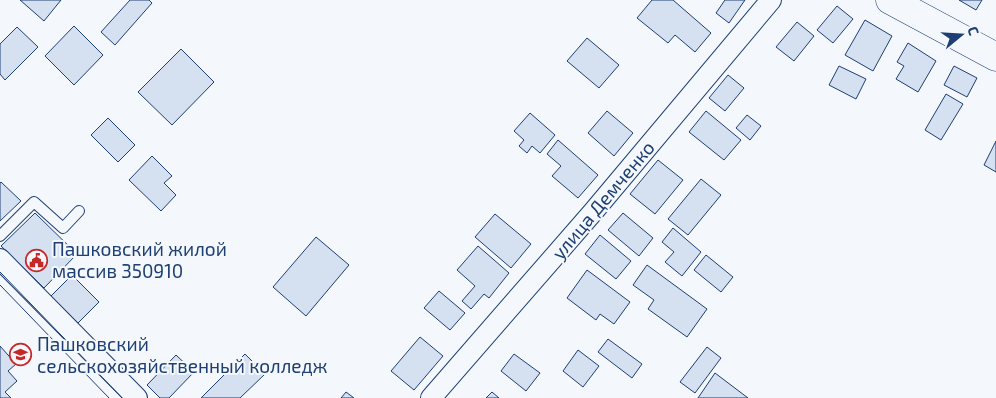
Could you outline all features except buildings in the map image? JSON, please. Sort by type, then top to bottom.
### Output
[{"type":"street","name":"улица Демченко","points":[[432,398],[593,212],[771,0]]},
{"type":"street","points":[[890,0],[996,57]]},
{"type":"street","points":[[0,259],[137,398]]},
{"type":"lane","points":[[0,236],[34,202],[63,228],[79,211]]},
{"type":"tram line","points":[[0,272],[122,398]]},
{"type":"tram line","points":[[0,285],[109,398]]},
{"type":"place","name":"Пашковский жилой массив 350910","points":[[36,260]]},
{"type":"place","name":"Пашковский сельскохозяйственный колледж","points":[[21,355]]}]
